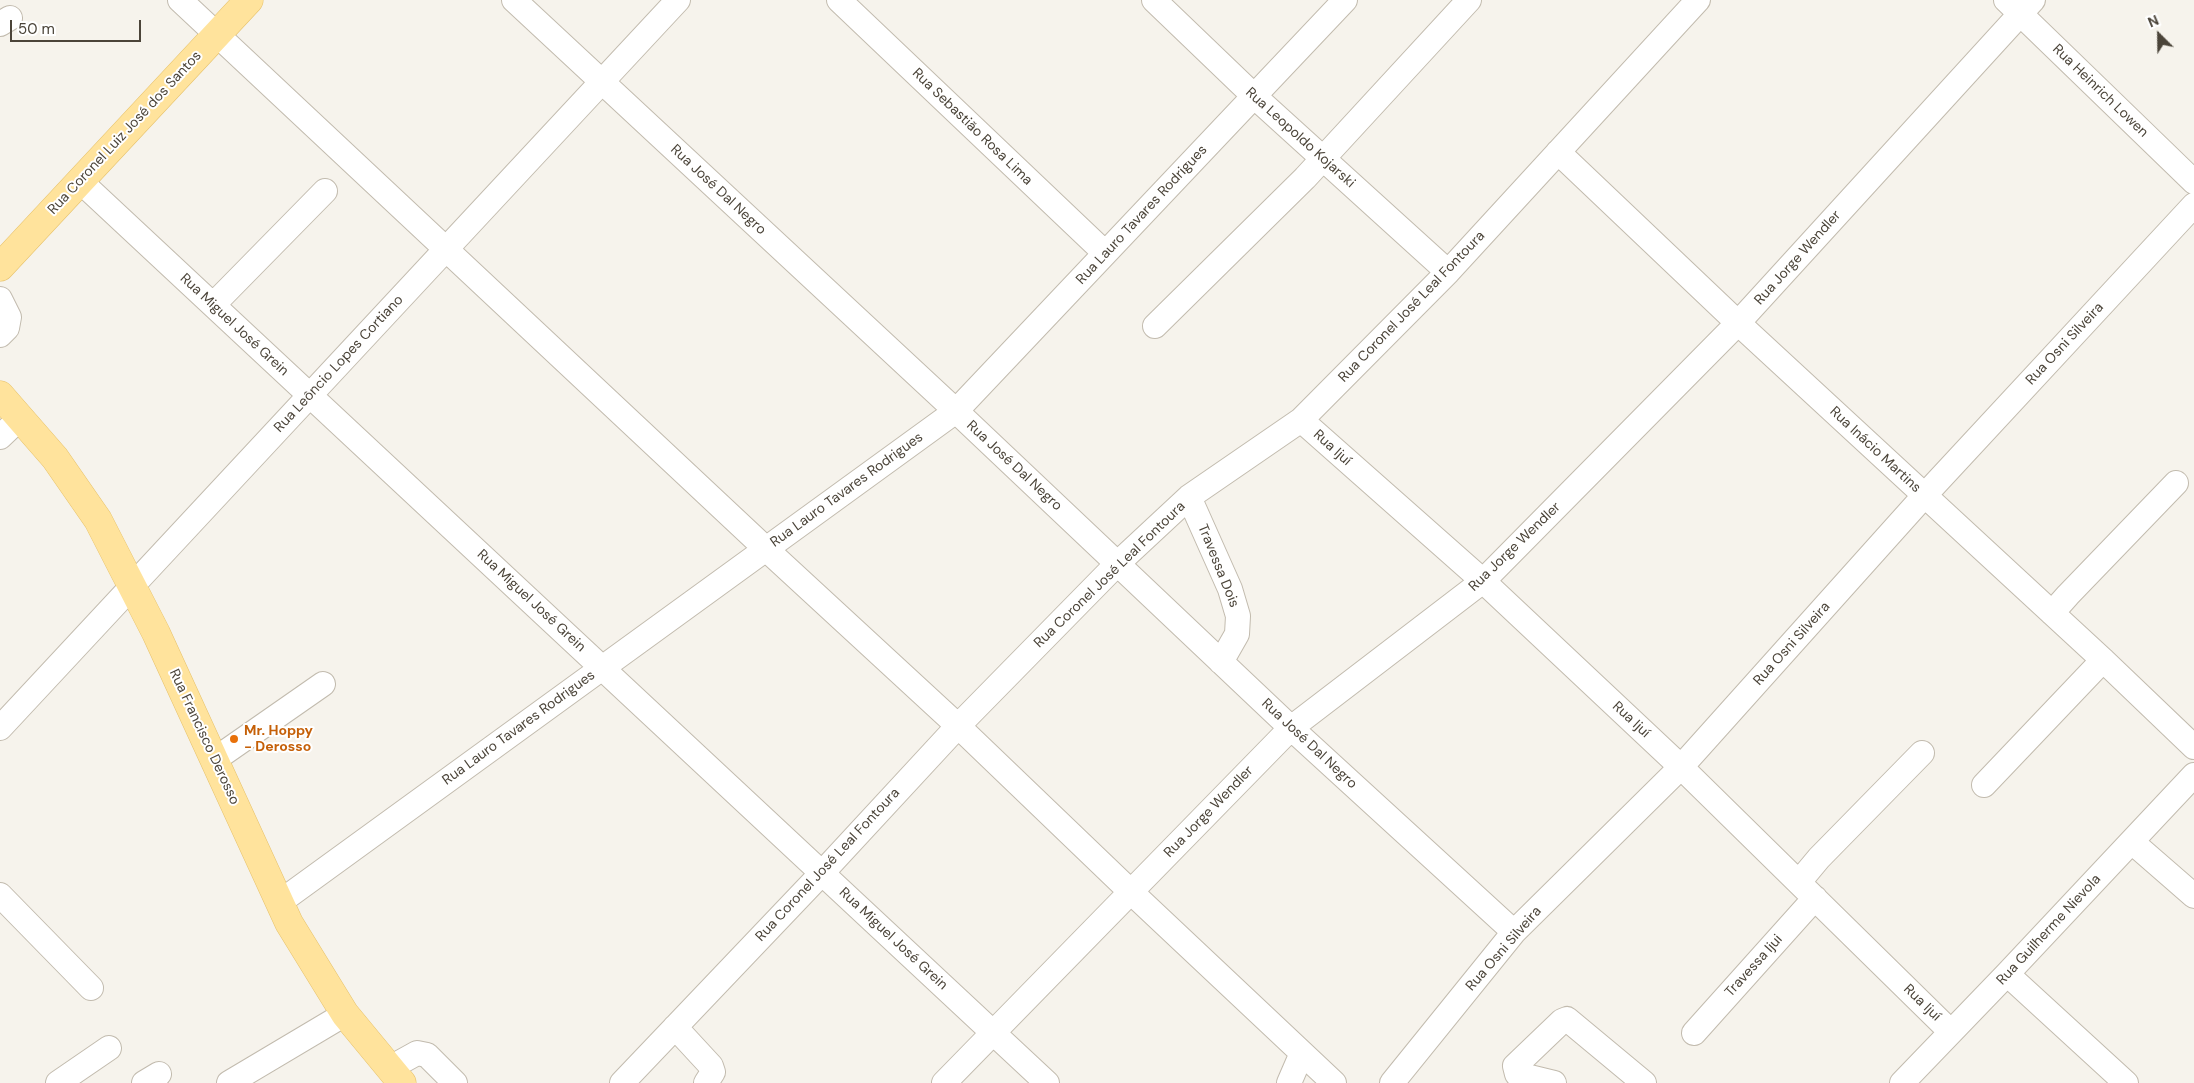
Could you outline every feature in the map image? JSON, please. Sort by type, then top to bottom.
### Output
[{"type":"main road","name":"Rua Coronel Luiz José dos Santos","points":[[0,267],[249,0]]},
{"type":"main road","name":"Rua Francisco Derosso","points":[[0,395],[55,458],[98,520],[133,586],[289,923],[346,1014],[396,1075]]},
{"type":"street","points":[[180,0],[766,549],[958,726],[1334,1083]]},
{"type":"street","name":"Rua José Dal Negro","points":[[514,0],[956,411],[1291,728],[1514,932]]},
{"type":"street","name":"Rua Leôncio Lopes Cortiano","points":[[0,728],[678,0]]},
{"type":"street","name":"Rua Sebastião Rosa Lima","points":[[839,0],[1105,253]]},
{"type":"street","name":"Rua Leopoldo Kojarski","points":[[1154,0],[1254,96],[1448,272]]},
{"type":"street","name":"Rua Lauro Tavares Rodrigues","points":[[280,902],[956,411],[1345,0]]},
{"type":"street","points":[[1155,326],[1305,178],[1469,0]]},
{"type":"street","name":"Rua Coronel José Leal Fontoura","points":[[622,1083],[822,873],[958,726],[1117,564],[1189,497],[1301,420],[1448,272],[1698,0]]},
{"type":"street","name":"Rua Heinrich Lowen","points":[[2020,5],[2194,182]]},
{"type":"street","name":"Rua Jorge Wendler","points":[[944,1083],[1291,728],[1483,581],[1738,323],[2020,5]]},
{"type":"street","name":"Rua Inácio Martins","points":[[1558,152],[1738,323],[2103,660],[2194,747]]},
{"type":"street","name":"Rua Miguel José Grein","points":[[80,181],[1047,1083]]},
{"type":"street","points":[[213,305],[324,191]]},
{"type":"street","name":"Rua Osni Silveira","points":[[1392,1083],[1514,932],[1681,767],[1924,496],[2194,205]]},
{"type":"street","points":[[0,299],[9,317],[7,328],[0,335]]},
{"type":"street","points":[[0,437],[20,418]]},
{"type":"street","name":"Rua Ijuí","points":[[1301,420],[1483,581],[1681,767],[1951,1032]]},
{"type":"street","points":[[2052,613],[2176,483]]},
{"type":"street","name":"Travessa Dois","points":[[1189,497],[1230,589],[1238,616],[1237,634],[1221,662]]},
{"type":"street","points":[[1984,786],[2103,660]]},
{"type":"street","points":[[214,760],[324,684]]},
{"type":"street","name":"Travessa Ijui","points":[[1694,1033],[1807,890],[1819,858],[1922,753]]},
{"type":"street","name":"Rua Guilherme Nievola","points":[[1902,1083],[2194,775]]},
{"type":"street","points":[[2132,842],[2194,896]]},
{"type":"street","points":[[0,895],[91,988]]},
{"type":"street","points":[[2007,974],[2126,1083]]},
{"type":"street","points":[[229,1083],[346,1014]]},
{"type":"street","points":[[1554,1083],[1517,1074],[1515,1066],[1562,1021],[1567,1019],[1644,1083]]},
{"type":"street","points":[[675,1027],[711,1066],[713,1072],[706,1083]]},
{"type":"street","points":[[58,1083],[109,1048]]},
{"type":"street","points":[[1289,1083],[1302,1053]]},
{"type":"street","points":[[396,1075],[418,1054],[427,1056],[455,1083]]},
{"type":"place","name":"Mr. Hoppy - Derosso","points":[[234,739]]}]
